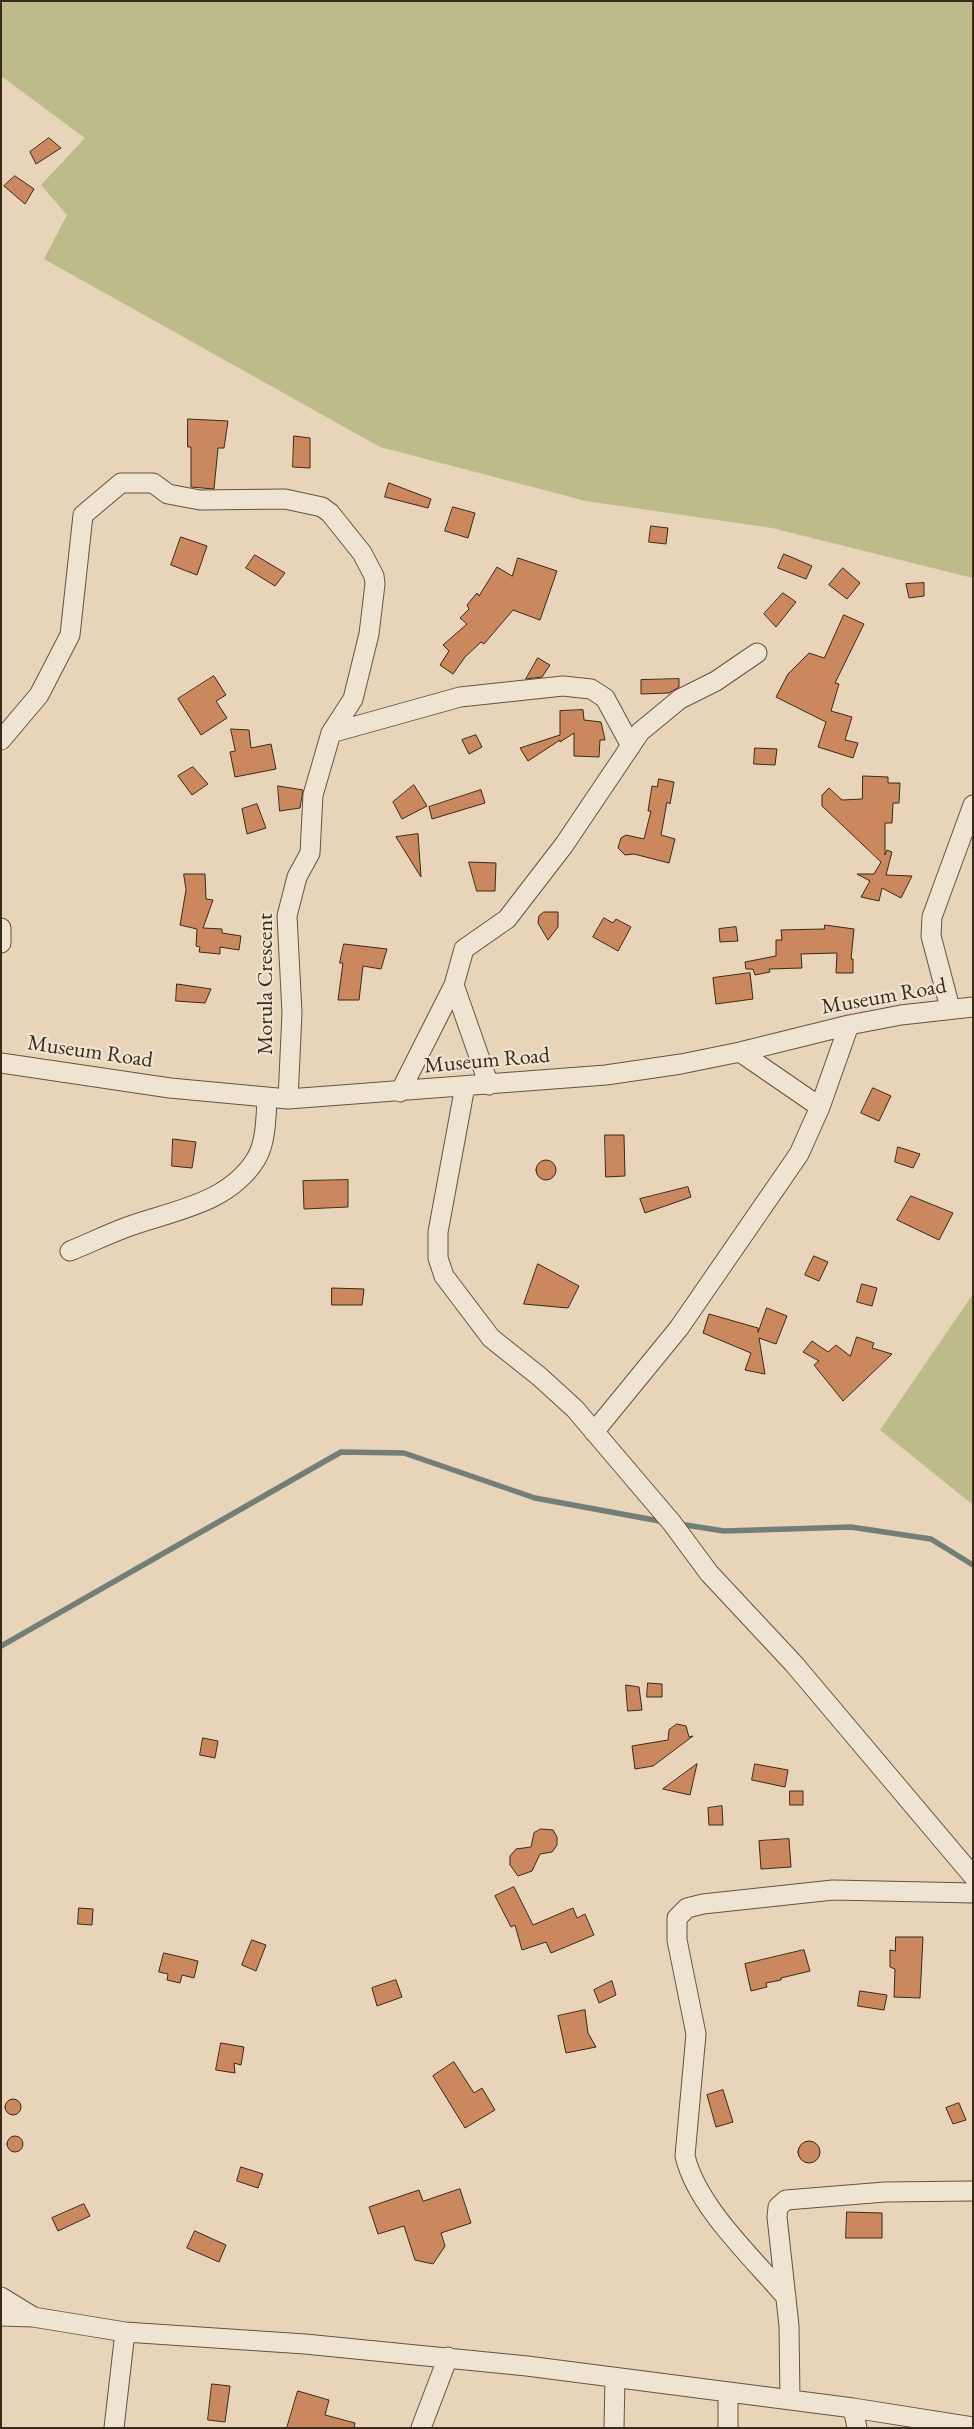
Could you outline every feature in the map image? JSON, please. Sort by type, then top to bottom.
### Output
[{"type":"street","name":"Morula Crescent","points":[[1,740],[39,695],[70,635],[83,515],[121,483],[153,483],[168,494],[200,500],[285,499],[322,507],[330,513],[362,553],[374,576],[375,584],[369,634],[353,699],[331,733],[313,795],[310,853],[297,877],[287,916],[292,1013],[288,1099]]},
{"type":"street","points":[[400,1092],[454,985],[464,949],[507,919],[564,844],[640,732],[680,699],[716,681],[757,653]]},
{"type":"street","points":[[331,733],[460,697],[563,686],[591,689],[605,698],[631,746]]},
{"type":"street","points":[[950,1008],[931,936],[932,917],[973,805]]},
{"type":"street","points":[[1,928],[1,943]]},
{"type":"street","points":[[454,985],[489,1085]]},
{"type":"street","name":"Museum Road","points":[[1,1064],[170,1088],[288,1099],[606,1075],[681,1064],[740,1052],[849,1025],[950,1008],[973,1007]]},
{"type":"street","points":[[594,1432],[679,1328],[799,1154],[820,1106],[849,1025]]},
{"type":"street","points":[[740,1052],[820,1106]]},
{"type":"street","points":[[466,1086],[438,1232],[438,1258],[444,1276],[491,1338],[547,1383],[575,1409],[672,1524],[709,1573],[794,1664],[973,1876]]},
{"type":"street","points":[[70,1252],[130,1226],[184,1210],[214,1197],[245,1174],[258,1157],[265,1128],[267,1098]]},
{"type":"street","points":[[786,2297],[720,2220],[689,2173],[685,2156],[696,2034],[677,1940],[677,1918],[687,1908],[703,1904],[833,1890],[973,1893]]},
{"type":"street","points":[[790,2400],[790,2326],[777,2217],[778,2207],[786,2200],[885,2192],[973,2191]]},
{"type":"street","points":[[1,2297],[33,2317]]},
{"type":"street","points":[[1,2316],[33,2317],[125,2332],[448,2357],[853,2408],[973,2427]]},
{"type":"street","points":[[114,2428],[125,2332]]},
{"type":"street","points":[[421,2428],[448,2357]]},
{"type":"street","points":[[614,2428],[615,2378]]},
{"type":"street","points":[[728,2392],[728,2428]]},
{"type":"street","points":[[853,2408],[857,2428]]},
{"type":"shaded area","points":[[4,1],[973,1],[973,578],[772,528],[586,501],[380,447],[44,259],[67,215],[41,185],[85,138],[1,76],[1,6]]},
{"type":"shaded area","points":[[973,1294],[973,1505],[880,1430]]},
{"type":"building","points":[[49,138],[61,148],[36,164],[30,152]]},
{"type":"building","points":[[15,176],[34,189],[25,204],[4,186]]},
{"type":"building","points":[[188,419],[228,421],[224,448],[218,448],[214,489],[191,487],[191,447],[188,447]]},
{"type":"building","points":[[294,436],[310,438],[310,468],[293,467]]},
{"type":"building","points":[[389,483],[431,499],[428,508],[385,497]]},
{"type":"building","points":[[453,507],[475,513],[468,538],[445,531]]},
{"type":"building","points":[[651,526],[668,528],[666,544],[649,542]]},
{"type":"building","points":[[181,537],[207,546],[197,575],[171,565]]},
{"type":"building","points":[[784,554],[812,566],[806,579],[778,568]]},
{"type":"building","points":[[255,555],[285,573],[275,586],[246,568]]},
{"type":"building","points":[[518,558],[557,571],[540,620],[513,610],[484,644],[481,642],[465,657],[453,674],[440,665],[449,651],[443,645],[467,624],[460,618],[469,609],[467,605],[477,593],[479,596],[497,567],[512,576]]},
{"type":"building","points":[[843,568],[860,583],[847,599],[829,585]]},
{"type":"building","points":[[924,583],[924,596],[909,598],[906,584]]},
{"type":"building","points":[[783,593],[796,602],[776,627],[764,614]]},
{"type":"building","points":[[844,615],[864,624],[835,683],[839,684],[831,711],[852,717],[845,740],[858,743],[853,758],[818,747],[826,722],[776,697],[788,674],[809,653],[824,658]]},
{"type":"building","points":[[538,658],[550,665],[542,677],[526,679]]},
{"type":"building","points":[[214,676],[226,695],[216,701],[227,718],[201,735],[178,699]]},
{"type":"building","points":[[679,679],[679,687],[669,693],[641,694],[641,680]]},
{"type":"building","points":[[583,710],[584,720],[601,722],[605,740],[600,740],[599,757],[574,756],[574,733],[528,761],[520,748],[560,735],[560,711]]},
{"type":"building","points":[[231,729],[249,730],[251,748],[271,744],[276,769],[235,777],[230,752],[235,751]]},
{"type":"building","points":[[476,735],[482,747],[469,754],[462,740]]},
{"type":"building","points":[[755,748],[777,749],[775,765],[754,764]]},
{"type":"building","points":[[193,767],[208,784],[192,795],[178,776]]},
{"type":"building","points":[[863,776],[888,777],[888,783],[900,783],[899,803],[893,803],[892,823],[885,823],[885,855],[887,850],[892,852],[886,875],[912,876],[901,898],[882,888],[879,901],[861,897],[870,881],[857,874],[874,874],[881,862],[822,806],[822,795],[829,788],[842,800],[862,799]]},
{"type":"building","points":[[659,779],[674,782],[670,804],[667,802],[661,835],[675,839],[669,863],[634,854],[625,855],[618,848],[621,838],[626,835],[644,839],[651,811],[648,811],[652,786],[657,787]]},
{"type":"building","points":[[414,785],[427,806],[402,819],[393,802]]},
{"type":"building","points":[[278,786],[303,790],[300,808],[280,811]]},
{"type":"building","points":[[481,790],[485,803],[432,819],[429,807]]},
{"type":"building","points":[[257,804],[266,828],[247,834],[242,809]]},
{"type":"building","points":[[418,834],[421,877],[396,837]]},
{"type":"building","points":[[469,862],[496,863],[495,891],[477,891]]},
{"type":"building","points":[[184,874],[205,874],[206,899],[213,900],[203,928],[222,929],[222,933],[241,936],[239,950],[220,947],[220,954],[199,952],[200,947],[196,946],[197,929],[180,925],[186,890]]},
{"type":"building","points":[[544,912],[558,912],[558,927],[548,940],[538,923],[539,916]]},
{"type":"building","points":[[604,918],[613,923],[616,919],[631,927],[618,951],[593,937]]},
{"type":"building","points":[[825,925],[854,929],[851,959],[853,959],[853,973],[836,973],[837,953],[801,954],[802,968],[769,969],[770,972],[755,975],[753,969],[746,969],[745,962],[776,956],[776,940],[782,940],[781,930],[824,929]]},
{"type":"building","points":[[736,927],[738,941],[720,942],[719,929]]},
{"type":"building","points":[[344,944],[387,949],[381,969],[363,966],[359,1000],[338,1000],[343,963],[340,963]]},
{"type":"building","points":[[750,973],[753,999],[716,1004],[713,978]]},
{"type":"building","points":[[177,984],[211,989],[205,1003],[176,1001]]},
{"type":"building","points":[[873,1088],[891,1096],[879,1121],[861,1113]]},
{"type":"building","points":[[605,1135],[624,1135],[625,1176],[606,1177]]},
{"type":"building","points":[[173,1139],[196,1142],[192,1168],[172,1166]]},
{"type":"building","points":[[898,1147],[920,1154],[913,1168],[895,1162]]},
{"type":"building","points":[[546,1160],[553,1163],[556,1170],[553,1177],[546,1180],[539,1177],[536,1170],[539,1163]]},
{"type":"building","points":[[348,1180],[348,1207],[304,1209],[303,1181]]},
{"type":"building","points":[[688,1187],[691,1197],[645,1213],[640,1199]]},
{"type":"building","points":[[911,1196],[953,1213],[939,1240],[897,1220]]},
{"type":"building","points":[[814,1256],[828,1262],[819,1281],[805,1275]]},
{"type":"building","points":[[538,1264],[579,1286],[568,1308],[524,1304]]},
{"type":"building","points":[[862,1284],[877,1288],[872,1306],[857,1302]]},
{"type":"building","points":[[332,1288],[364,1289],[362,1305],[332,1305]]},
{"type":"building","points":[[767,1308],[787,1316],[776,1344],[759,1338],[765,1374],[745,1370],[751,1353],[703,1333],[709,1314],[758,1328],[758,1332]]},
{"type":"building","points":[[857,1337],[874,1343],[872,1348],[892,1354],[843,1401],[814,1365],[819,1361],[803,1352],[812,1341],[828,1352],[836,1345],[850,1356]]},
{"type":"building","points":[[648,1683],[662,1684],[662,1697],[647,1697]]},
{"type":"building","points":[[626,1685],[639,1687],[642,1710],[628,1711]]},
{"type":"building","points":[[677,1724],[686,1726],[689,1737],[693,1736],[653,1766],[635,1769],[632,1746],[668,1740],[669,1730]]},
{"type":"building","points":[[203,1738],[218,1741],[215,1758],[200,1755]]},
{"type":"building","points":[[697,1764],[690,1795],[663,1789]]},
{"type":"building","points":[[755,1764],[788,1770],[785,1787],[752,1780]]},
{"type":"building","points":[[790,1791],[803,1791],[803,1805],[790,1805]]},
{"type":"building","points":[[722,1806],[723,1825],[709,1825],[708,1808]]},
{"type":"building","points":[[541,1829],[553,1830],[557,1837],[557,1845],[552,1852],[540,1854],[532,1871],[518,1876],[510,1865],[510,1856],[516,1849],[531,1847],[534,1833]]},
{"type":"building","points":[[789,1839],[791,1867],[761,1869],[759,1841]]},
{"type":"building","points":[[514,1887],[533,1925],[573,1908],[577,1918],[585,1914],[594,1935],[551,1953],[546,1942],[522,1950],[515,1925],[511,1927],[495,1896]]},
{"type":"building","points":[[79,1908],[93,1909],[92,1925],[78,1924]]},
{"type":"building","points":[[896,1937],[923,1937],[920,1998],[894,1997],[895,1969],[890,1967],[890,1950],[895,1951]]},
{"type":"building","points":[[252,1940],[266,1945],[256,1971],[242,1965]]},
{"type":"building","points":[[804,1950],[810,1971],[766,1983],[767,1987],[751,1991],[745,1964]]},
{"type":"building","points":[[164,1953],[198,1961],[194,1978],[182,1975],[180,1983],[167,1980],[168,1974],[159,1972]]},
{"type":"building","points":[[396,1980],[402,1997],[377,2006],[372,1988]]},
{"type":"building","points":[[612,1981],[616,1995],[599,2003],[594,1990]]},
{"type":"building","points":[[860,1991],[887,1995],[884,2010],[858,2006]]},
{"type":"building","points":[[585,2010],[588,2033],[596,2047],[566,2053],[558,2016]]},
{"type":"building","points":[[221,2043],[244,2047],[241,2065],[234,2063],[235,2073],[216,2070]]},
{"type":"building","points":[[454,2062],[474,2093],[482,2088],[495,2110],[465,2128],[433,2076]]},
{"type":"building","points":[[723,2090],[733,2122],[716,2127],[707,2095]]},
{"type":"building","points":[[13,2099],[19,2101],[21,2107],[19,2113],[13,2115],[7,2113],[5,2107],[7,2101]]},
{"type":"building","points":[[959,2103],[966,2120],[953,2124],[946,2108]]},
{"type":"building","points":[[15,2136],[21,2138],[23,2144],[21,2150],[15,2152],[9,2150],[7,2144],[9,2138]]},
{"type":"building","points":[[809,2141],[817,2144],[820,2152],[817,2160],[809,2163],[801,2160],[798,2152],[801,2144]]},
{"type":"building","points":[[241,2167],[263,2174],[258,2188],[237,2181]]},
{"type":"building","points":[[460,2189],[471,2223],[441,2233],[445,2246],[433,2264],[415,2260],[404,2226],[378,2234],[369,2207],[419,2190],[423,2201]]},
{"type":"building","points":[[84,2204],[90,2216],[58,2231],[52,2218]]},
{"type":"building","points":[[847,2212],[882,2213],[882,2238],[846,2238]]},
{"type":"building","points":[[195,2231],[226,2245],[219,2262],[187,2248]]},
{"type":"building","points":[[212,2384],[230,2386],[225,2422],[208,2420]]},
{"type":"building","points":[[298,2391],[329,2400],[325,2415],[355,2423],[354,2428],[287,2428]]},
{"type":"waterway","points":[[1,1646],[341,1452],[404,1453],[535,1498],[665,1522]]},
{"type":"waterway","points":[[679,1524],[724,1531],[851,1527],[931,1539],[973,1565]]}]
